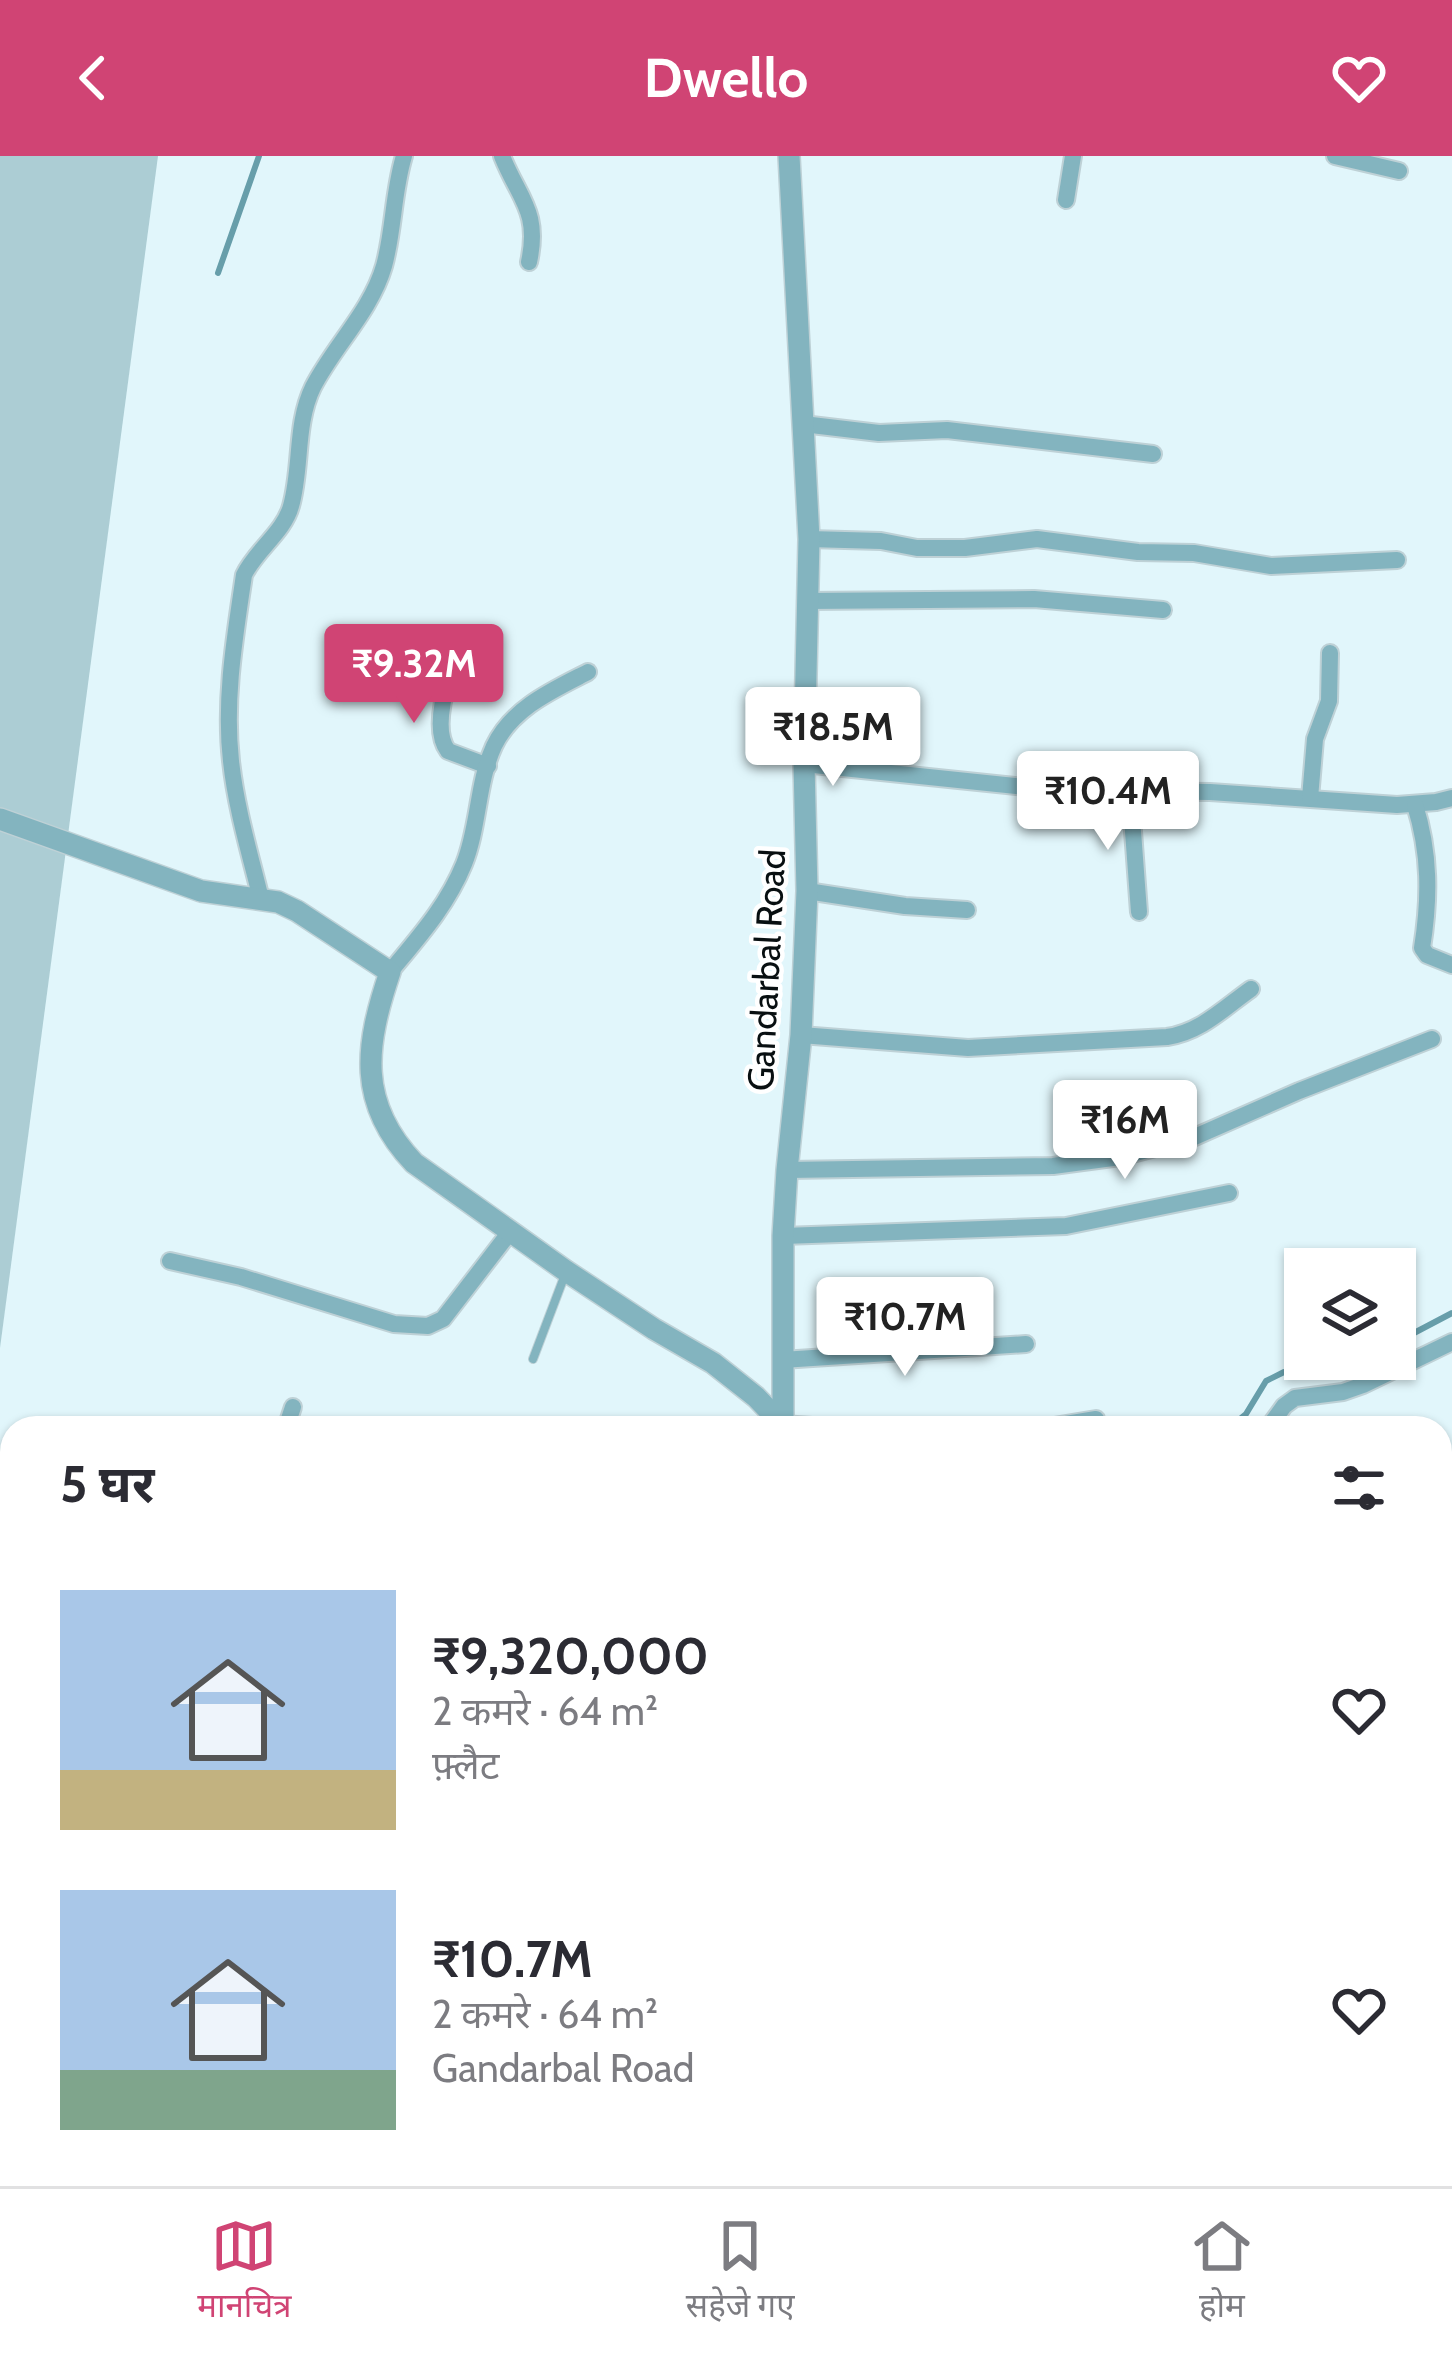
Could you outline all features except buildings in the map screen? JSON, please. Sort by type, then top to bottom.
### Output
[{"type":"street","points":[[261,899],[231,757],[231,676],[244,574],[286,519],[312,389],[384,266],[404,156]]},
{"type":"street","points":[[502,156],[532,220],[529,262]]},
{"type":"street","name":"Gandarbal Road","points":[[782,1416],[783,1236],[801,1035],[807,891],[804,764],[809,539],[789,156]]},
{"type":"street","points":[[1066,200],[1073,156]]},
{"type":"street","points":[[1335,156],[1399,171]]},
{"type":"street","points":[[803,424],[879,433],[947,430],[1153,454]]},
{"type":"street","points":[[809,539],[965,548],[1037,539],[1271,566],[1397,560]]},
{"type":"street","points":[[807,602],[1034,599],[1163,610]]},
{"type":"street","points":[[463,634],[448,681],[440,737],[448,751],[488,766]]},
{"type":"street","points":[[1310,798],[1315,739],[1328,701],[1330,653]]},
{"type":"street","points":[[588,672],[544,694],[509,724],[494,745],[465,862],[440,911],[389,972],[373,1035],[372,1090],[377,1112],[414,1163],[566,1271],[713,1363],[773,1416]]},
{"type":"street","points":[[804,764],[1054,790],[1415,805],[1452,798]]},
{"type":"street","points":[[1130,790],[1139,912]]},
{"type":"street","points":[[1415,805],[1429,880],[1422,948],[1427,955],[1452,965]]},
{"type":"street","points":[[0,819],[201,891],[261,899],[297,911],[389,972]]},
{"type":"street","points":[[807,891],[967,910]]},
{"type":"street","points":[[801,1035],[968,1048],[1167,1037],[1200,1028],[1251,989]]},
{"type":"street","points":[[787,1170],[1053,1166],[1120,1156],[1190,1139],[1432,1040]]},
{"type":"street","points":[[783,1236],[1066,1226],[1229,1193]]},
{"type":"street","points":[[170,1261],[241,1277],[394,1324],[428,1326],[443,1319],[510,1232]]},
{"type":"street","points":[[1277,1416],[1295,1398],[1363,1385],[1452,1342]]},
{"type":"street","points":[[782,1360],[1026,1344]]},
{"type":"street","points":[[290,1416],[293,1407]]},
{"type":"lane","points":[[533,1359],[566,1271]]},
{"type":"shaded area","points":[[0,156],[158,156],[0,1348]]},
{"type":"waterway","points":[[218,273],[259,156]]},
{"type":"waterway","points":[[1416,1332],[1452,1313]]},
{"type":"waterway","points":[[1244,1416],[1266,1381],[1284,1372]]}]
